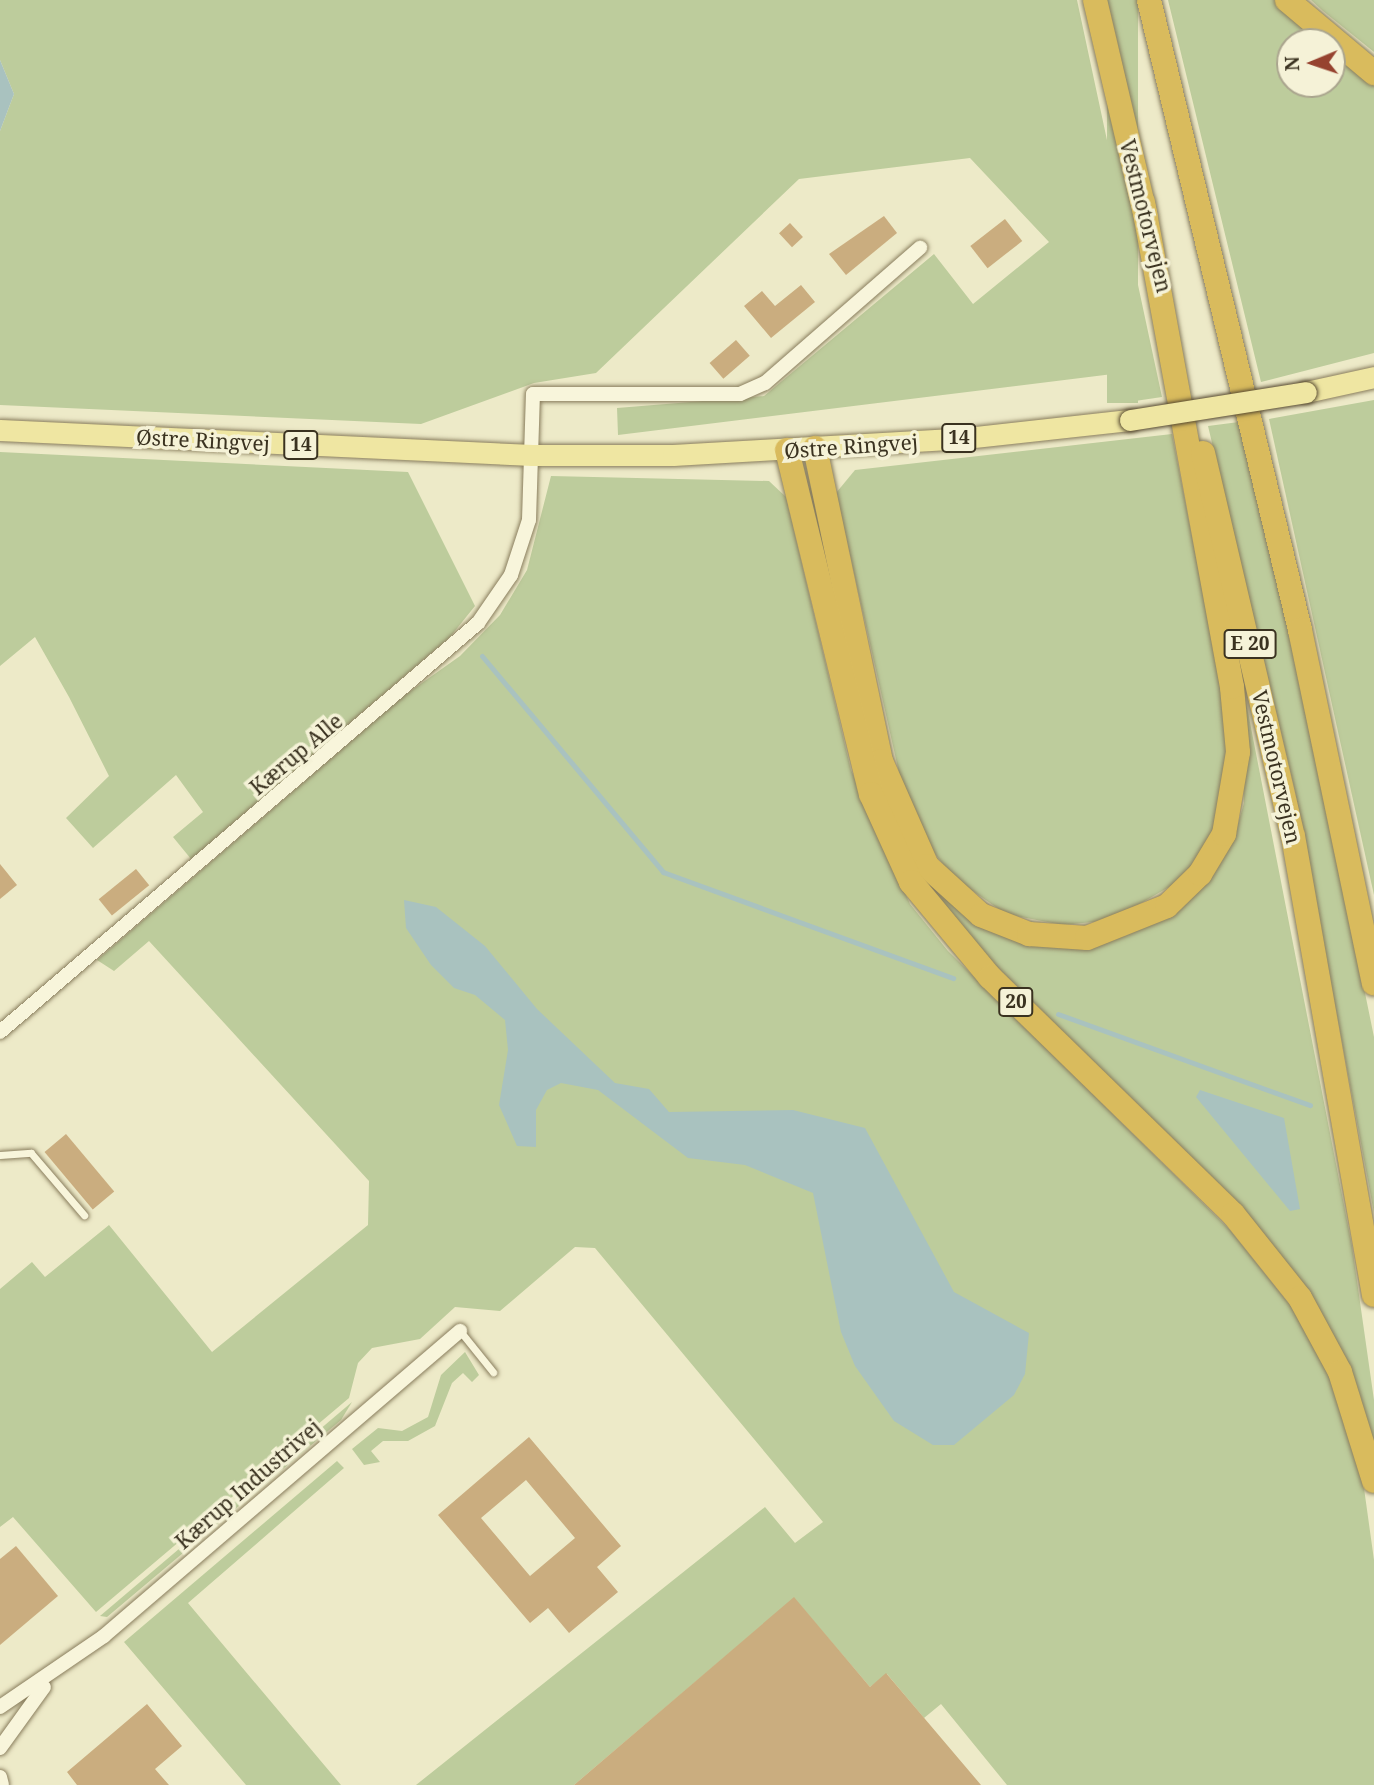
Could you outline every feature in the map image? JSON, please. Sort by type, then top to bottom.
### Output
[{"type":"highway","name":"Vestmotorvejen","points":[[1095,0],[1293,836],[1374,1295]]},
{"type":"highway","name":"E 20","points":[[1149,0],[1303,644],[1374,983]]},
{"type":"highway","points":[[1287,0],[1374,73]]},
{"type":"highway","points":[[815,448],[881,761],[927,866],[981,915],[1029,934],[1087,938],[1167,906],[1200,874],[1224,834],[1238,752],[1232,687],[1143,202]]},
{"type":"highway","name":"20","points":[[787,450],[871,793],[911,882],[990,977],[1233,1214],[1280,1271],[1340,1372],[1374,1481]]},
{"type":"main road","name":"Østre Ringvej","points":[[0,430],[533,456],[787,450],[1130,420],[1374,377]]},
{"type":"street","points":[[533,456],[533,394],[740,394],[765,383],[920,248]]},
{"type":"street","name":"Kærup Alle","points":[[0,1032],[478,623],[522,547],[534,492],[533,456]]},
{"type":"street","name":"Kærup Industrivej","points":[[0,1749],[25,1706],[62,1668],[460,1331]]},
{"type":"street","name":"Kærup Industrivej","points":[[0,1707],[62,1668]]},
{"type":"street","points":[[0,1749],[0,1759]]},
{"type":"street","points":[[0,1777],[2,1785]]},
{"type":"lane","points":[[0,1155],[31,1153],[84,1215]]},
{"type":"lane","points":[[460,1331],[493,1372]]},
{"type":"green space","points":[[0,0],[1077,0],[1162,397],[1135,401],[1129,372],[618,435],[617,408],[764,396],[934,254],[973,304],[1049,242],[970,158],[799,179],[596,373],[534,383],[421,424],[0,405],[0,131],[14,94],[0,60]]},
{"type":"green space","points":[[1107,0],[1138,0],[1138,403],[1107,403]]},
{"type":"green space","points":[[1168,0],[1277,0],[1306,28],[1276,28],[1276,98],[1346,98],[1346,61],[1374,81],[1374,353],[1261,382]]},
{"type":"green space","points":[[1311,0],[1374,0],[1374,52],[1346,28]]},
{"type":"green space","points":[[1374,400],[1374,895],[1269,419]]},
{"type":"green space","points":[[1239,422],[1301,680],[1374,1037],[1374,1213],[1295,791],[1208,426]]},
{"type":"green space","points":[[1172,434],[1223,696],[1227,742],[1217,818],[1203,853],[1181,880],[1112,920],[1063,925],[1006,914],[954,878],[931,849],[900,777],[836,493],[855,470]]},
{"type":"green space","points":[[0,452],[408,472],[475,606],[450,637],[191,859],[173,837],[203,812],[176,775],[93,848],[66,818],[109,776],[69,697],[35,637],[0,666]]},
{"type":"green space","points":[[551,476],[769,481],[786,497],[851,770],[910,904],[948,951],[1230,1230],[1294,1310],[1336,1389],[1363,1481],[1374,1560],[1374,1785],[1007,1785],[941,1704],[924,1718],[887,1674],[870,1687],[794,1598],[574,1785],[416,1785],[765,1507],[795,1543],[823,1522],[595,1248],[575,1247],[500,1311],[455,1307],[420,1339],[372,1348],[358,1363],[349,1398],[96,1612],[13,1517],[0,1527],[0,1289],[32,1262],[45,1277],[109,1225],[212,1352],[368,1225],[369,1181],[149,941],[114,971],[97,960],[405,695],[460,656],[500,615],[527,570]]},
{"type":"green space","points":[[811,488],[895,819],[942,893],[1006,935],[1047,944],[1125,936],[1176,910],[1201,888],[1235,834],[1244,803],[1238,661],[1352,1246],[1374,1400],[1374,1454],[1349,1375],[1279,1257],[1209,1179],[979,955],[905,857],[860,730],[804,490]]},
{"type":"green space","points":[[465,1352],[479,1375],[472,1382],[463,1373],[452,1383],[435,1426],[408,1441],[383,1441],[371,1451],[380,1462],[364,1465],[352,1449],[378,1428],[402,1431],[428,1417],[441,1375]]},
{"type":"green space","points":[[352,1402],[341,1420],[107,1617],[100,1616]]},
{"type":"green space","points":[[337,1461],[344,1468],[188,1603],[341,1785],[246,1785],[124,1642]]},
{"type":"water","points":[[0,60],[14,94],[0,131]]},
{"type":"water","points":[[404,900],[436,907],[485,946],[537,1009],[615,1083],[649,1089],[669,1112],[793,1110],[865,1128],[954,1292],[1029,1333],[1025,1374],[1014,1395],[954,1445],[933,1445],[894,1421],[855,1366],[841,1332],[813,1193],[745,1165],[688,1158],[598,1090],[561,1083],[547,1090],[536,1110],[536,1147],[517,1146],[499,1105],[508,1050],[505,1020],[475,995],[454,988],[431,965],[406,928]]},
{"type":"water","points":[[1200,1090],[1284,1118],[1300,1209],[1290,1211],[1196,1097]]},
{"type":"building","points":[[884,216],[897,233],[846,275],[829,254]]},
{"type":"building","points":[[1005,219],[1022,241],[988,268],[970,246]]},
{"type":"building","points":[[790,223],[803,237],[792,247],[779,233]]},
{"type":"building","points":[[801,285],[815,302],[771,338],[744,306],[762,291],[775,306]]},
{"type":"building","points":[[736,340],[750,356],[723,379],[710,363]]},
{"type":"building","points":[[0,864],[17,885],[0,899]]},
{"type":"building","points":[[136,869],[149,885],[112,916],[99,899]]},
{"type":"building","points":[[66,1134],[114,1191],[93,1209],[45,1152]]},
{"type":"building","points":[[529,1437],[621,1546],[597,1567],[618,1592],[569,1633],[548,1608],[530,1623],[438,1515]],"holes":[[[526,1480],[575,1538],[530,1576],[481,1518]]]},
{"type":"building","points":[[16,1546],[58,1596],[0,1645],[0,1559]]},
{"type":"building","points":[[794,1597],[870,1687],[886,1673],[981,1785],[574,1785]]},
{"type":"building","points":[[147,1704],[182,1746],[155,1769],[169,1785],[77,1785],[67,1772]]},
{"type":"waterway","points":[[482,656],[663,872],[953,978]]},
{"type":"waterway","points":[[1058,1014],[1310,1105]]}]
